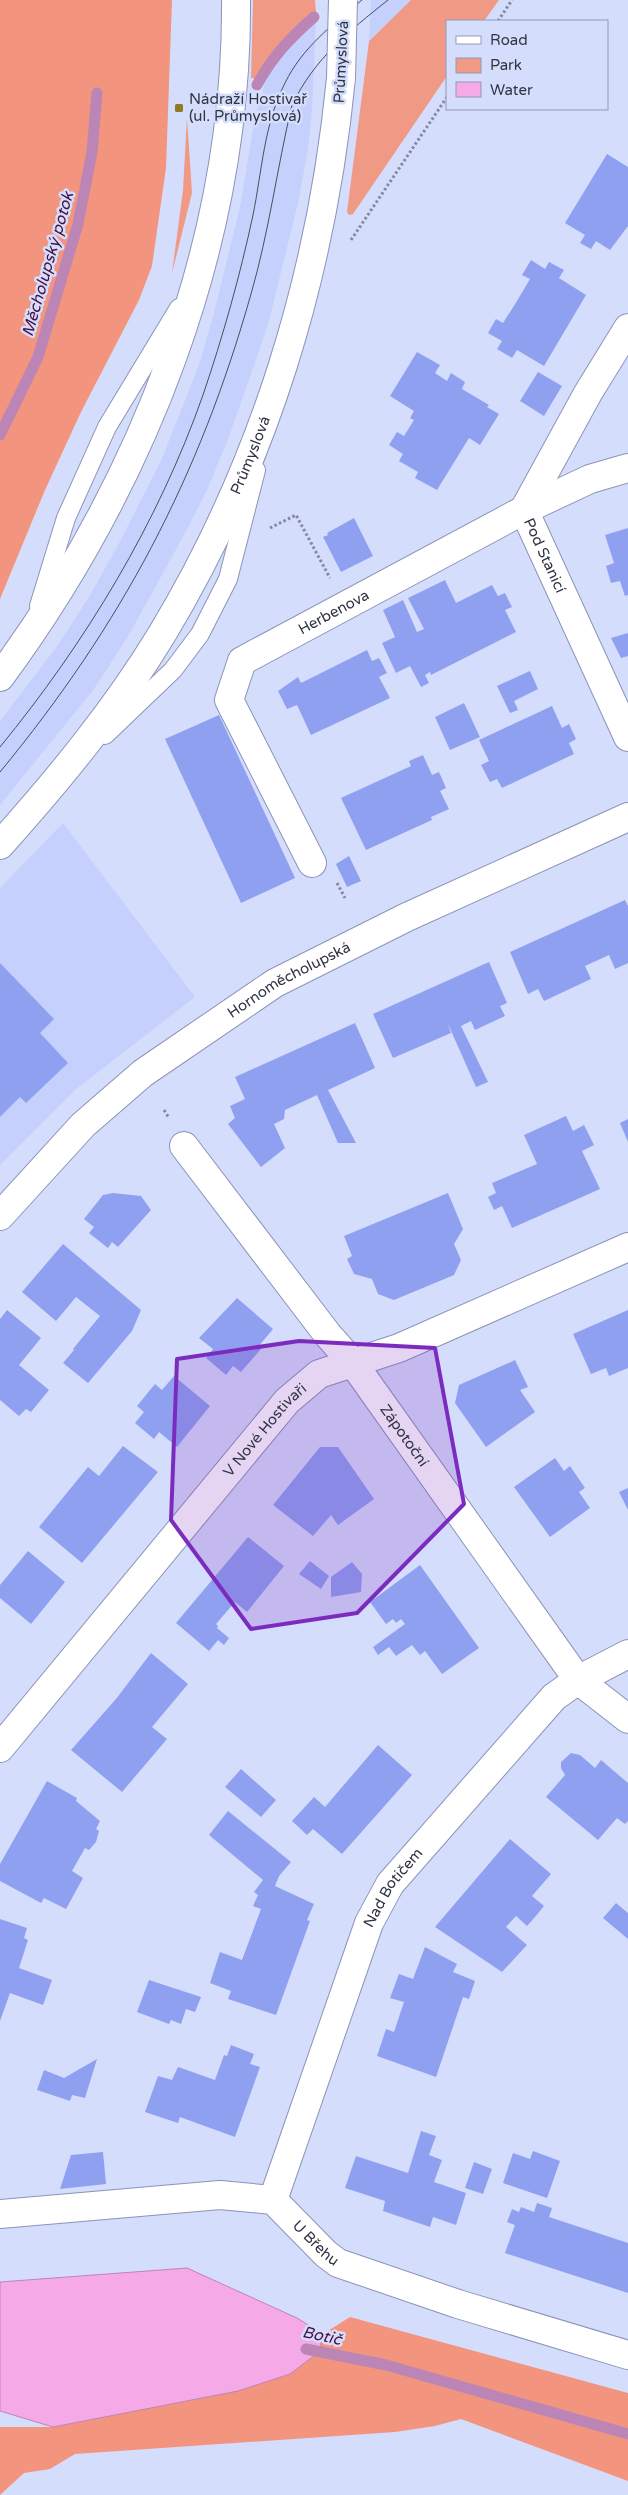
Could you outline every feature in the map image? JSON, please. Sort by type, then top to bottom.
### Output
[{"type":"street","points":[[0,677],[31,636],[66,580],[109,504],[167,370],[199,275],[218,193],[228,137],[232,100],[236,0]]},
{"type":"street","name":"Průmyslová","points":[[0,845],[54,784],[126,690],[186,592],[230,506],[252,454],[280,377],[307,284],[322,211],[334,147],[341,78],[343,0]]},
{"type":"street","name":"Pod Stanicí","points":[[628,328],[588,393],[524,510],[628,737]]},
{"type":"street","name":"Herbenova","points":[[312,863],[229,700],[242,661],[524,510],[590,479],[628,468]]},
{"type":"street","name":"Hornoměcholupská","points":[[0,1216],[83,1125],[143,1072],[275,983],[408,917],[628,817]]},
{"type":"street","name":"Zápotoční","points":[[184,1146],[328,1335],[352,1363],[578,1680],[628,1719]]},
{"type":"street","name":"V Nové Hostivaři","points":[[0,1748],[287,1401],[319,1374],[398,1348],[628,1248]]},
{"type":"street","name":"Nad Botičem","points":[[273,2200],[368,1923],[390,1884],[554,1697],[578,1680],[628,1654]]},
{"type":"street","points":[[0,2214],[220,2195],[273,2200]]},
{"type":"street","name":"U Břehu","points":[[273,2200],[326,2254],[338,2263],[458,2304],[628,2355]]},
{"type":"path","points":[[499,20],[512,0]]},
{"type":"path","points":[[347,246],[446,98]]},
{"type":"path","points":[[264,531],[296,515],[331,581]]},
{"type":"highlighted area","points":[[299,1341],[435,1348],[464,1504],[357,1613],[251,1629],[171,1520],[177,1359]]},
{"type":"shaded area","points":[[0,0],[172,0],[166,168],[152,266],[139,300],[81,412],[45,490],[0,599]]},
{"type":"shaded area","points":[[371,0],[411,0],[369,40]]},
{"type":"shaded area","points":[[316,20],[308,150],[298,203],[268,325],[230,434],[208,488],[127,638],[94,689],[0,805],[0,721],[58,645],[89,597],[161,461],[199,365],[213,317],[240,207],[255,118],[267,76],[283,50]]},
{"type":"shaded area","points":[[63,823],[195,997],[76,1089],[0,1165],[0,888]]},
{"type":"shaded area","points":[[350,2317],[628,2393],[628,2481],[461,2419],[435,2426],[395,2432],[75,2454],[50,2469],[24,2473],[0,2495],[0,2427],[53,2427],[94,2419],[319,2352],[323,2334]]},
{"type":"green space","points":[[253,0],[315,0],[316,12],[276,50],[258,79],[251,78]]},
{"type":"green space","points":[[411,0],[499,0],[485,20],[446,20],[446,77],[353,214],[349,215],[347,212],[369,41]]},
{"type":"green space","points":[[187,117],[192,193],[172,273],[183,190]]},
{"type":"water","points":[[187,2268],[297,2318],[323,2334],[319,2352],[290,2374],[238,2391],[53,2427],[0,2411],[0,2282]]},
{"type":"building","points":[[607,154],[628,167],[628,226],[610,250],[596,241],[591,249],[580,243],[585,235],[565,223]]},
{"type":"building","points":[[531,260],[545,269],[549,262],[564,270],[559,278],[586,295],[544,366],[517,350],[512,358],[497,349],[502,341],[488,333],[496,319],[503,323],[530,279],[522,275]]},
{"type":"building","points":[[417,352],[440,365],[435,373],[447,381],[451,373],[465,382],[462,389],[489,405],[487,407],[499,414],[480,445],[469,438],[437,490],[415,478],[418,472],[399,461],[403,454],[389,445],[397,432],[404,436],[414,420],[410,418],[414,411],[390,396]]},
{"type":"building","points":[[538,372],[562,386],[544,416],[520,401]]},
{"type":"building","points":[[354,518],[373,556],[341,572],[323,537]]},
{"type":"building","points":[[628,528],[628,595],[625,596],[620,581],[611,583],[606,566],[614,563],[605,535]]},
{"type":"building","points":[[445,580],[456,603],[492,585],[498,596],[505,593],[512,607],[505,610],[516,632],[431,675],[430,672],[425,675],[429,683],[421,687],[410,666],[396,673],[382,643],[395,637],[383,610],[403,600],[417,632],[424,629],[408,598]]},
{"type":"building","points":[[628,633],[628,656],[621,658],[611,638]]},
{"type":"building","points":[[367,650],[372,661],[379,658],[387,673],[379,677],[390,698],[311,735],[297,705],[287,709],[278,691],[298,677],[301,683]]},
{"type":"building","points":[[530,671],[538,689],[514,701],[518,710],[510,713],[497,686]]},
{"type":"building","points":[[464,703],[480,737],[450,750],[435,717]]},
{"type":"building","points":[[552,706],[562,728],[569,724],[576,739],[569,743],[574,754],[502,788],[497,779],[490,782],[481,765],[489,761],[479,740]]},
{"type":"building","points":[[219,715],[295,878],[241,903],[165,739]]},
{"type":"building","points":[[423,755],[432,775],[439,772],[446,788],[440,791],[449,809],[431,817],[432,820],[366,850],[341,798],[411,766],[409,761]]},
{"type":"building","points":[[349,856],[361,881],[347,887],[336,864]]},
{"type":"building","points":[[625,900],[628,906],[628,963],[615,969],[609,955],[585,966],[591,979],[544,1001],[538,989],[528,994],[510,952]]},
{"type":"building","points":[[489,962],[507,1003],[500,1006],[505,1016],[475,1030],[471,1021],[461,1026],[488,1082],[476,1087],[448,1024],[451,1033],[393,1058],[373,1014]]},
{"type":"building","points":[[0,963],[54,1019],[40,1033],[68,1063],[26,1103],[20,1097],[0,1117]]},
{"type":"building","points":[[355,1023],[375,1068],[328,1090],[356,1143],[338,1143],[317,1095],[285,1110],[284,1119],[274,1124],[285,1148],[261,1167],[228,1124],[235,1118],[230,1106],[245,1099],[235,1077]]},
{"type":"building","points":[[566,1116],[573,1131],[584,1125],[594,1145],[582,1151],[600,1189],[512,1228],[502,1206],[494,1210],[488,1197],[496,1193],[492,1183],[537,1164],[524,1135]]},
{"type":"building","points":[[628,1119],[628,1142],[620,1123]]},
{"type":"building","points":[[113,1193],[141,1196],[151,1210],[118,1247],[112,1242],[108,1248],[89,1233],[94,1227],[84,1219],[103,1195]]},
{"type":"building","points":[[448,1193],[463,1229],[454,1244],[461,1260],[454,1275],[394,1300],[378,1294],[372,1279],[354,1274],[347,1259],[352,1256],[344,1236]]},
{"type":"building","points":[[63,1244],[141,1310],[132,1331],[88,1383],[63,1363],[100,1316],[76,1297],[56,1321],[22,1292]]},
{"type":"building","points":[[237,1298],[273,1329],[258,1347],[261,1349],[241,1372],[233,1366],[226,1375],[206,1358],[213,1349],[199,1338]]},
{"type":"building","points":[[7,1310],[41,1338],[19,1365],[49,1390],[31,1412],[26,1409],[19,1416],[0,1400],[0,1319]]},
{"type":"building","points":[[628,1310],[628,1368],[609,1376],[606,1368],[591,1374],[573,1334]]},
{"type":"building","points":[[515,1360],[528,1387],[520,1390],[535,1412],[486,1447],[455,1403],[459,1385]]},
{"type":"building","points":[[174,1376],[210,1406],[177,1447],[159,1432],[154,1439],[135,1423],[144,1412],[137,1406],[155,1384],[162,1390]]},
{"type":"building","points":[[123,1446],[158,1472],[82,1563],[39,1527],[88,1467],[99,1476]]},
{"type":"building","points":[[320,1447],[338,1447],[374,1499],[338,1525],[331,1515],[313,1536],[273,1505]]},
{"type":"building","points":[[555,1458],[564,1471],[570,1466],[585,1488],[579,1492],[590,1508],[550,1537],[514,1487]]},
{"type":"building","points":[[628,1488],[628,1510],[619,1492]]},
{"type":"building","points":[[248,1537],[284,1566],[247,1612],[235,1602],[216,1624],[217,1628],[229,1638],[224,1645],[218,1640],[209,1651],[176,1623]]},
{"type":"building","points":[[28,1551],[65,1582],[31,1624],[0,1598],[0,1585]]},
{"type":"building","points":[[310,1561],[329,1576],[321,1589],[299,1574]]},
{"type":"building","points":[[352,1562],[362,1574],[361,1592],[331,1597],[331,1577]]},
{"type":"building","points":[[420,1565],[479,1648],[442,1674],[425,1651],[420,1655],[412,1645],[396,1656],[389,1647],[378,1655],[373,1647],[405,1624],[401,1619],[396,1623],[393,1619],[386,1624],[370,1602]]},
{"type":"building","points":[[151,1653],[188,1684],[152,1727],[167,1739],[122,1792],[71,1750],[116,1699]]},
{"type":"building","points":[[378,1745],[412,1775],[342,1854],[313,1829],[307,1835],[292,1821],[314,1797],[325,1807]]},
{"type":"building","points":[[571,1753],[580,1755],[595,1768],[601,1760],[628,1783],[628,1821],[625,1824],[617,1818],[598,1840],[546,1797],[565,1775],[561,1768],[561,1762]]},
{"type":"building","points":[[241,1769],[276,1800],[261,1817],[225,1787]]},
{"type":"building","points":[[47,1781],[77,1798],[76,1801],[100,1821],[96,1829],[99,1831],[96,1842],[89,1850],[85,1848],[72,1871],[83,1878],[66,1909],[44,1898],[41,1903],[0,1881],[0,1864]]},
{"type":"building","points":[[228,1811],[291,1862],[279,1876],[275,1886],[314,1904],[307,1920],[310,1921],[276,2015],[228,1999],[231,1991],[210,1983],[220,1952],[242,1960],[261,1909],[253,1906],[258,1895],[254,1892],[263,1880],[209,1835]]},
{"type":"building","points":[[510,1839],[551,1874],[532,1896],[544,1906],[535,1917],[527,1926],[516,1916],[506,1927],[527,1945],[502,1972],[435,1927]]},
{"type":"building","points":[[616,1903],[628,1913],[628,1939],[603,1918]]},
{"type":"building","points":[[0,1919],[27,1928],[24,1938],[28,1940],[19,1968],[52,1980],[43,2005],[10,1993],[0,2021]]},
{"type":"building","points":[[425,1947],[457,1964],[453,1972],[475,1981],[469,1999],[463,1997],[436,2077],[377,2056],[386,2029],[394,2032],[404,2002],[390,1998],[399,1974],[413,1979]]},
{"type":"building","points":[[149,1980],[201,1997],[195,2012],[186,2009],[181,2024],[171,2020],[169,2024],[137,2012]]},
{"type":"building","points":[[231,2045],[254,2054],[250,2064],[260,2067],[235,2137],[180,2117],[178,2123],[145,2112],[158,2076],[172,2080],[178,2067],[215,2080],[224,2055],[227,2056]]},
{"type":"building","points":[[97,2059],[85,2098],[72,2095],[70,2101],[37,2090],[44,2070],[64,2078]]},
{"type":"building","points":[[421,2131],[436,2136],[429,2155],[442,2160],[434,2182],[466,2193],[456,2225],[433,2217],[430,2227],[383,2211],[385,2201],[345,2188],[356,2156],[408,2173]]},
{"type":"building","points":[[533,2151],[560,2161],[547,2198],[503,2183],[513,2153],[530,2159]]},
{"type":"building","points":[[103,2152],[106,2184],[60,2189],[71,2155]]},
{"type":"building","points":[[474,2162],[492,2169],[483,2194],[465,2188]]},
{"type":"building","points":[[537,2203],[552,2208],[549,2217],[628,2243],[628,2293],[505,2253],[515,2225],[507,2222],[512,2209],[519,2212],[521,2207],[534,2212]]},
{"type":"waterway","points":[[257,85],[282,48],[314,17]]},
{"type":"waterway","name":"Měcholupský potok","points":[[0,435],[38,357],[78,224],[92,152],[97,93]]},
{"type":"waterway","name":"Botič","points":[[306,2349],[386,2365],[628,2434]]},
{"type":"tram line","points":[[0,747],[62,666],[117,580],[142,535],[185,443],[203,395],[224,328],[248,238],[264,148],[278,99],[292,70],[309,48],[362,0]]},
{"type":"tram line","points":[[0,772],[44,717],[83,661],[119,604],[152,546],[181,487],[207,426],[251,294],[263,247],[292,105],[301,88],[322,60],[359,23],[388,0]]},
{"type":"place","name":"Nádraží Hostivař (ul. Průmyslová)","points":[[179,108]]}]
